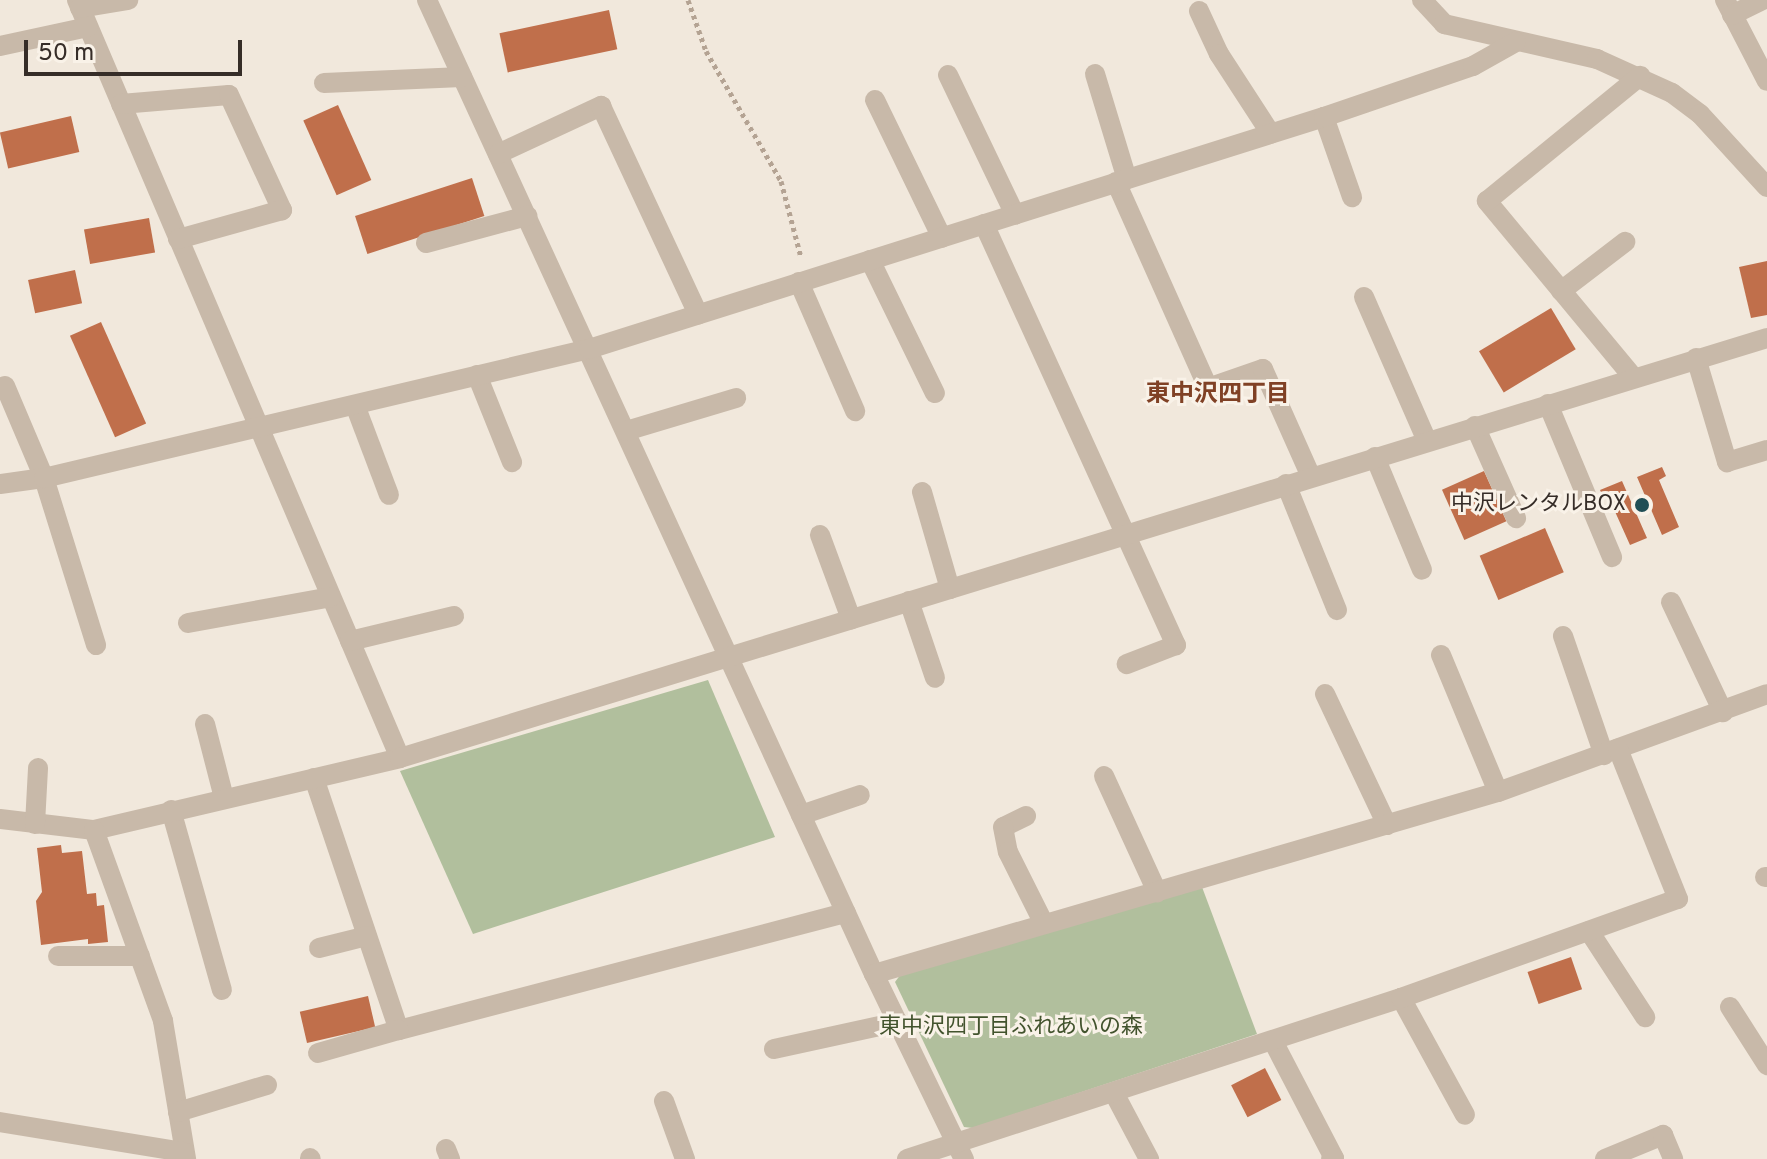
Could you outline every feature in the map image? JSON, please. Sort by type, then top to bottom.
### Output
[{"type":"street","points":[[0,46],[82,12],[128,0]]},
{"type":"street","points":[[427,0],[874,974],[960,1152]]},
{"type":"street","points":[[1422,0],[1444,24],[1597,59],[1640,76],[1700,114],[1767,187]]},
{"type":"street","points":[[1763,0],[1728,8],[1767,81]]},
{"type":"street","points":[[1199,11],[1219,54],[1271,134]]},
{"type":"street","points":[[82,12],[400,758]]},
{"type":"street","points":[[0,484],[44,478],[589,349],[1324,117],[1473,66],[1516,42]]},
{"type":"street","points":[[1095,74],[1122,181],[1208,388],[1263,369],[1311,477]]},
{"type":"street","points":[[948,75],[1015,215]]},
{"type":"street","points":[[1633,377],[1487,201],[1640,76]]},
{"type":"street","points":[[324,83],[462,77]]},
{"type":"street","points":[[121,104],[229,95],[282,210],[178,239]]},
{"type":"street","points":[[875,100],[942,238]]},
{"type":"street","points":[[498,154],[601,106],[698,314]]},
{"type":"street","points":[[1324,117],[1352,197]]},
{"type":"street","points":[[426,243],[527,216]]},
{"type":"street","points":[[984,224],[1176,645],[1127,664]]},
{"type":"street","points":[[1561,291],[1625,242]]},
{"type":"street","points":[[870,260],[935,393]]},
{"type":"street","points":[[806,280],[855,411]]},
{"type":"street","points":[[1364,297],[1427,441]]},
{"type":"street","points":[[0,819],[94,830],[400,758],[1767,338]]},
{"type":"street","points":[[1696,358],[1727,462],[1767,450]]},
{"type":"street","points":[[477,375],[512,462]]},
{"type":"street","points":[[5,386],[44,478],[96,645]]},
{"type":"street","points":[[626,431],[736,398]]},
{"type":"street","points":[[1548,404],[1612,557]]},
{"type":"street","points":[[355,405],[389,495]]},
{"type":"street","points":[[1475,426],[1516,518]]},
{"type":"street","points":[[1375,457],[1422,570]]},
{"type":"street","points":[[1286,484],[1337,610]]},
{"type":"street","points":[[922,492],[950,589]]},
{"type":"street","points":[[820,535],[851,619]]},
{"type":"street","points":[[188,623],[331,597]]},
{"type":"street","points":[[909,601],[935,678]]},
{"type":"street","points":[[1671,602],[1723,712]]},
{"type":"street","points":[[350,641],[454,616]]},
{"type":"street","points":[[907,1159],[960,1152],[1114,1093],[1401,998],[1678,899],[1611,752],[1563,636]]},
{"type":"street","points":[[1441,655],[1498,792]]},
{"type":"street","points":[[1325,694],[1387,825]]},
{"type":"street","points":[[874,974],[1498,792],[1767,694]]},
{"type":"street","points":[[205,724],[224,798]]},
{"type":"street","points":[[35,824],[38,768]]},
{"type":"street","points":[[1104,776],[1157,892]]},
{"type":"street","points":[[314,778],[399,1030]]},
{"type":"street","points":[[801,815],[860,795]]},
{"type":"street","points":[[171,810],[222,990]]},
{"type":"street","points":[[1026,816],[1003,827],[1008,852],[1044,924]]},
{"type":"street","points":[[0,1122],[185,1156],[163,1021],[94,830]]},
{"type":"street","points":[[318,1053],[846,913]]},
{"type":"street","points":[[1589,931],[1645,1017]]},
{"type":"street","points":[[319,948],[367,936]]},
{"type":"street","points":[[58,956],[140,956]]},
{"type":"street","points":[[1401,998],[1465,1115]]},
{"type":"street","points":[[1730,1007],[1767,1065]]},
{"type":"street","points":[[774,1049],[898,1022]]},
{"type":"street","points":[[1273,1041],[1334,1158],[1331,1159]]},
{"type":"street","points":[[178,1112],[267,1085]]},
{"type":"street","points":[[1114,1093],[1149,1159]]},
{"type":"street","points":[[664,1101],[685,1159]]},
{"type":"street","points":[[1605,1159],[1663,1135],[1673,1159]]},
{"type":"path","points":[[688,0],[706,51],[781,181],[806,280]]},
{"type":"green space","points":[[708,680],[775,837],[473,934],[400,771]]},
{"type":"green space","name":"東中沢四丁目ふれあいの森","points":[[1202,887],[1257,1034],[973,1128],[964,1127],[895,982],[901,974]]},
{"type":"building","points":[[609,10],[617,49],[508,72],[499,33]]},
{"type":"building","points":[[338,105],[371,180],[337,195],[303,120]]},
{"type":"building","points":[[71,116],[79,152],[8,168],[0,132]]},
{"type":"building","points":[[472,178],[484,216],[367,254],[355,216]]},
{"type":"building","points":[[149,218],[155,252],[90,264],[84,229]]},
{"type":"building","points":[[1767,261],[1767,315],[1751,318],[1739,267]]},
{"type":"building","points":[[75,270],[82,303],[35,313],[28,280]]},
{"type":"building","points":[[1551,308],[1576,349],[1504,392],[1479,351]]},
{"type":"building","points":[[101,322],[146,423],[115,437],[70,336]]},
{"type":"building","points":[[1662,467],[1666,476],[1659,480],[1679,527],[1662,535],[1637,477]]},
{"type":"building","points":[[1484,471],[1506,521],[1464,540],[1442,490]]},
{"type":"building","points":[[1622,481],[1647,538],[1630,545],[1608,496],[1604,498],[1600,490]]},
{"type":"building","points":[[1545,528],[1564,572],[1498,600],[1480,556]]},
{"type":"building","points":[[61,845],[62,853],[82,851],[87,894],[96,893],[97,906],[104,905],[108,942],[88,944],[88,939],[41,945],[36,901],[42,892],[37,848]]},
{"type":"building","points":[[1571,957],[1582,989],[1539,1004],[1528,972]]},
{"type":"building","points":[[368,996],[375,1027],[307,1043],[300,1012]]},
{"type":"building","points":[[1265,1068],[1281,1100],[1247,1117],[1231,1085]]},
{"type":"place","name":"中沢レンタルBOX","points":[[1642,505]]},
{"type":"district","name":"東中沢四丁目","points":[[1218,396]]}]
